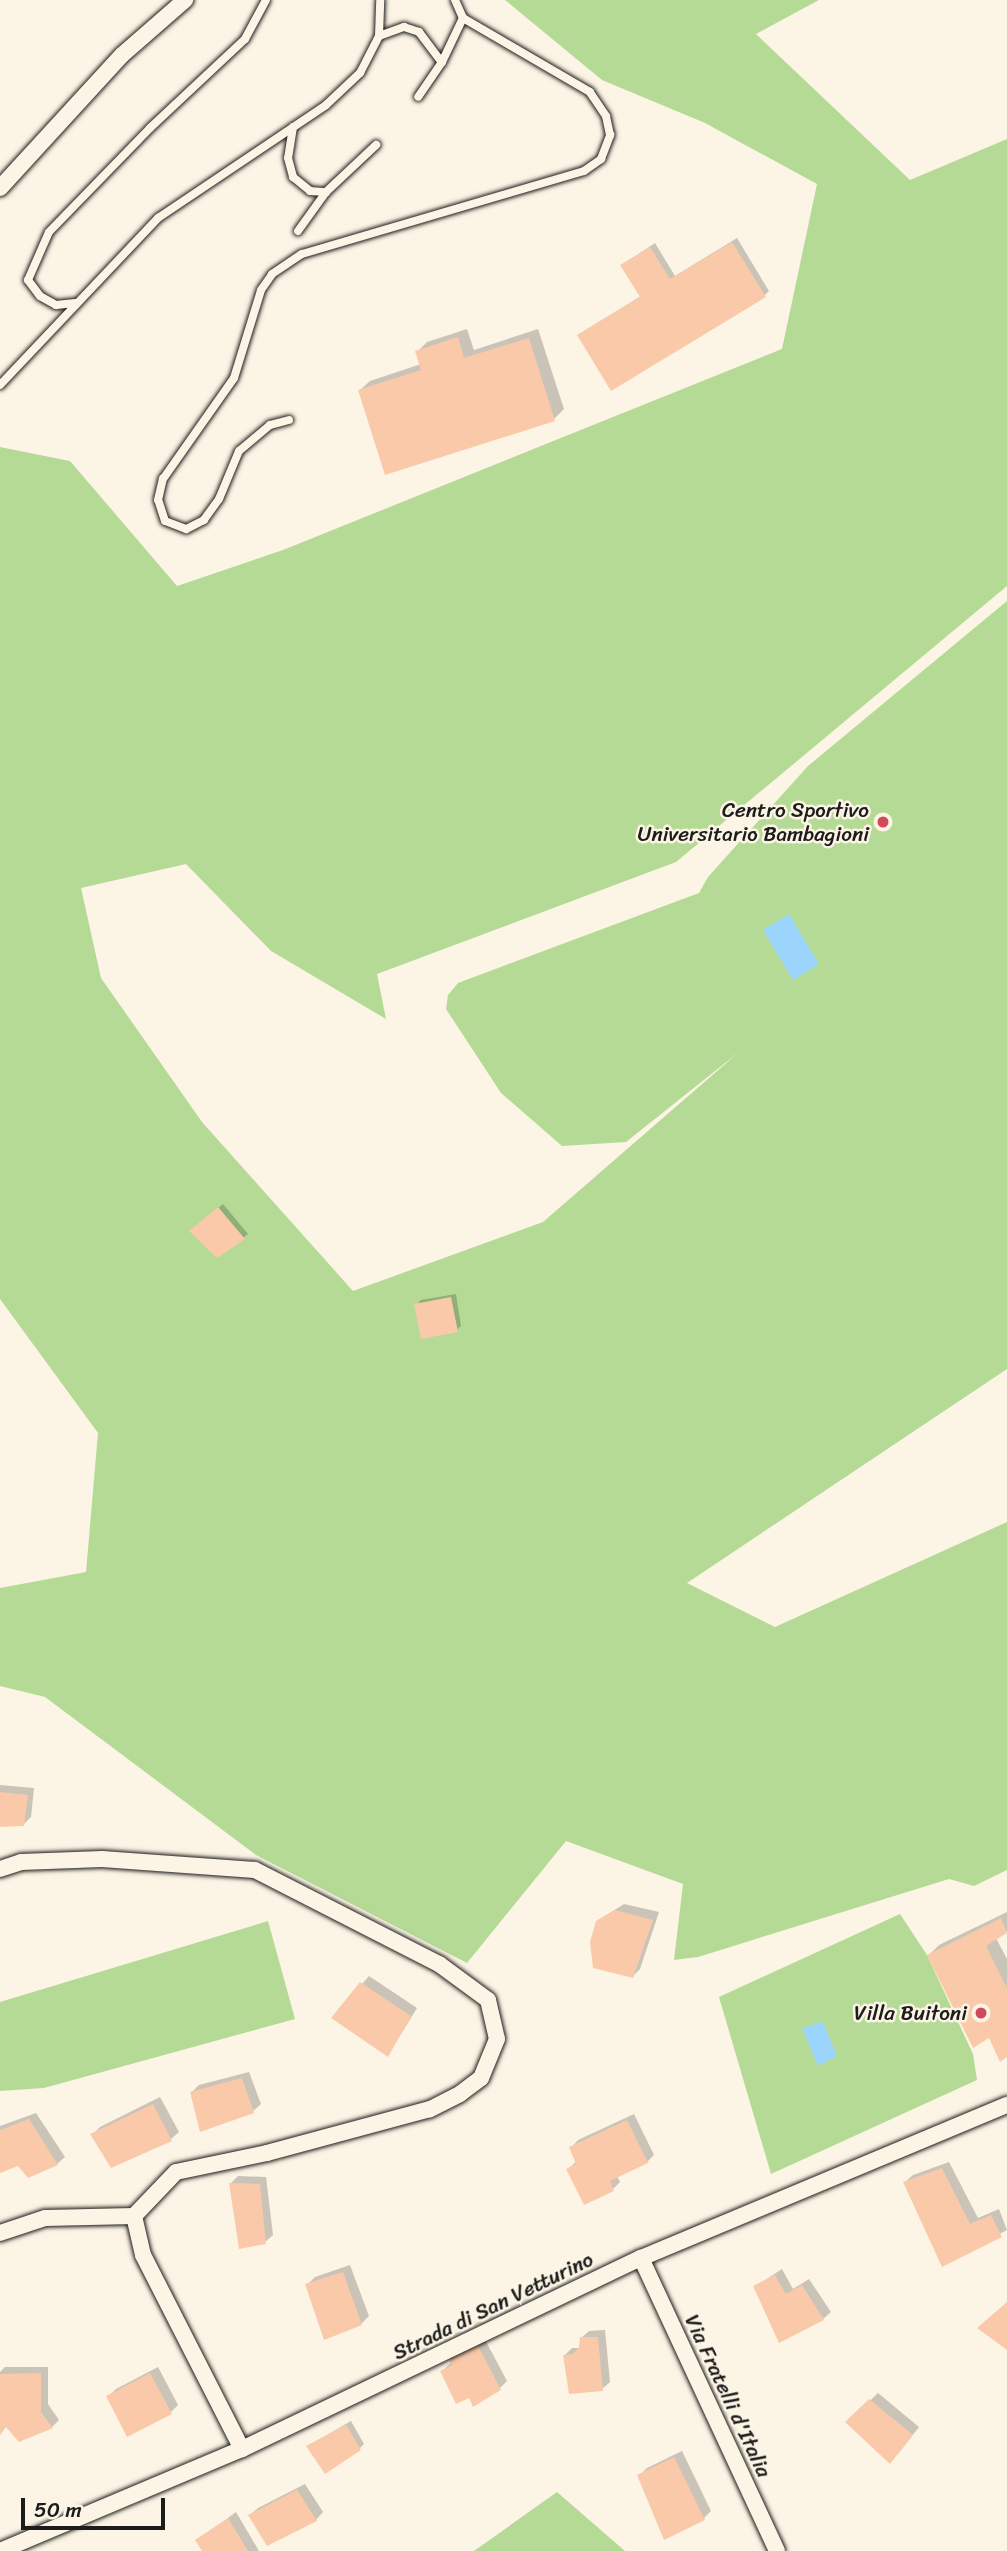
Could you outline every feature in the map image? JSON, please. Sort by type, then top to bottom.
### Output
[{"type":"street","points":[[0,188],[122,55],[185,0]]},
{"type":"street","points":[[0,1869],[21,1862],[102,1859],[255,1870],[439,1964],[488,2000],[497,2039],[481,2078],[460,2094],[430,2109],[267,2153],[176,2172],[134,2216],[45,2218],[0,2233]]},
{"type":"street","name":"Strada di San Vetturino","points":[[0,2551],[243,2449],[641,2259],[1007,2105]]},
{"type":"street","points":[[134,2216],[143,2255],[243,2449]]},
{"type":"street","name":"Via Fratelli d'Italia","points":[[641,2259],[777,2551]]},
{"type":"lane","points":[[75,303],[56,305],[40,296],[28,280],[49,232],[150,128],[246,39],[266,0]]},
{"type":"lane","points":[[0,385],[158,218],[326,105],[360,73],[379,36],[380,0]]},
{"type":"lane","points":[[289,420],[270,425],[239,451],[219,499],[204,520],[186,529],[164,521],[158,500],[163,480],[234,378],[261,290],[272,274],[302,254],[584,171],[601,159],[610,135],[606,116],[590,92],[463,18],[454,0]]},
{"type":"lane","points":[[418,97],[442,62],[463,18]]},
{"type":"lane","points":[[379,36],[404,27],[419,32],[442,62]]},
{"type":"lane","points":[[293,127],[288,158],[293,177],[310,191],[326,192]]},
{"type":"lane","points":[[298,231],[326,192],[376,145]]},
{"type":"green space","points":[[505,0],[819,0],[756,34],[910,180],[1007,139],[1007,586],[676,862],[377,974],[386,1019],[271,951],[186,864],[81,888],[101,978],[202,1122],[353,1291],[543,1222],[739,1052],[626,1142],[562,1146],[501,1093],[446,1009],[448,995],[458,983],[699,893],[708,877],[808,766],[1007,601],[1007,1369],[687,1583],[775,1627],[1007,1522],[1007,1870],[974,1886],[949,1879],[698,1957],[674,1960],[683,1884],[566,1841],[467,1963],[256,1855],[45,1697],[0,1686],[0,1588],[86,1572],[98,1433],[0,1299],[0,447],[70,461],[177,586],[283,550],[782,349],[817,184],[705,123],[602,80]]},
{"type":"green space","points":[[900,1914],[927,1955],[973,2054],[977,2080],[771,2174],[719,1997]]},
{"type":"green space","points":[[268,1921],[295,2019],[44,2088],[0,2091],[0,2002]]},
{"type":"green space","points":[[557,2492],[625,2551],[474,2551]]},
{"type":"water","points":[[789,914],[819,964],[793,980],[763,930]]},
{"type":"water","points":[[823,2022],[837,2056],[818,2066],[802,2028]]},
{"type":"building","points":[[732,242],[766,297],[611,391],[577,335],[640,297],[620,265],[650,247],[670,279]]},
{"type":"building","points":[[458,337],[464,358],[529,338],[555,421],[385,475],[358,390],[421,370],[415,351]]},
{"type":"building","points":[[218,1207],[245,1239],[217,1258],[189,1231]]},
{"type":"building","points":[[451,1297],[458,1332],[421,1339],[414,1304]]},
{"type":"building","points":[[0,1792],[28,1795],[24,1826],[0,1827]]},
{"type":"building","points":[[615,1910],[653,1920],[633,1978],[593,1968],[590,1942],[596,1921]]},
{"type":"building","name":"Villa Buitoni","points":[[1001,1918],[1007,1933],[986,1946],[1007,1988],[1007,2057],[1000,2062],[989,2038],[973,2048],[927,1955]]},
{"type":"building","points":[[360,1982],[411,2016],[388,2057],[331,2018]]},
{"type":"building","points":[[242,2078],[254,2113],[200,2132],[190,2092]]},
{"type":"building","points":[[153,2104],[172,2141],[111,2168],[90,2134]]},
{"type":"building","points":[[29,2119],[58,2165],[28,2178],[18,2166],[0,2173],[0,2130]]},
{"type":"building","points":[[627,2120],[648,2163],[610,2181],[614,2191],[584,2205],[566,2169],[576,2164],[569,2147]]},
{"type":"building","points":[[942,2168],[970,2224],[991,2215],[1002,2237],[942,2267],[903,2182]]},
{"type":"building","points":[[229,2183],[260,2184],[266,2244],[239,2249]]},
{"type":"building","points":[[343,2272],[362,2325],[324,2340],[305,2284]]},
{"type":"building","points":[[775,2275],[786,2294],[802,2285],[824,2320],[779,2343],[753,2286]]},
{"type":"building","points":[[1007,2302],[1007,2350],[977,2328]]},
{"type":"building","points":[[580,2337],[598,2337],[603,2391],[569,2394],[563,2355],[573,2354],[579,2347]]},
{"type":"building","points":[[475,2340],[501,2390],[473,2407],[469,2398],[456,2404],[440,2371],[452,2365],[447,2354]]},
{"type":"building","points":[[41,2373],[41,2412],[53,2428],[19,2442],[5,2426],[0,2435],[0,2374]]},
{"type":"building","points":[[150,2373],[172,2414],[127,2437],[106,2396]]},
{"type":"building","points":[[869,2399],[913,2435],[890,2464],[845,2422]]},
{"type":"building","points":[[346,2425],[361,2450],[325,2474],[306,2446]]},
{"type":"building","points":[[674,2457],[705,2520],[664,2540],[637,2475]]},
{"type":"building","points":[[297,2490],[317,2521],[267,2546],[248,2515]]},
{"type":"building","points":[[228,2518],[248,2551],[202,2551],[195,2540]]},
{"type":"place","name":"Centro Sportivo Universitario Bambagioni","points":[[883,822]]},
{"type":"place","name":"Villa Buitoni","points":[[981,2013]]}]
